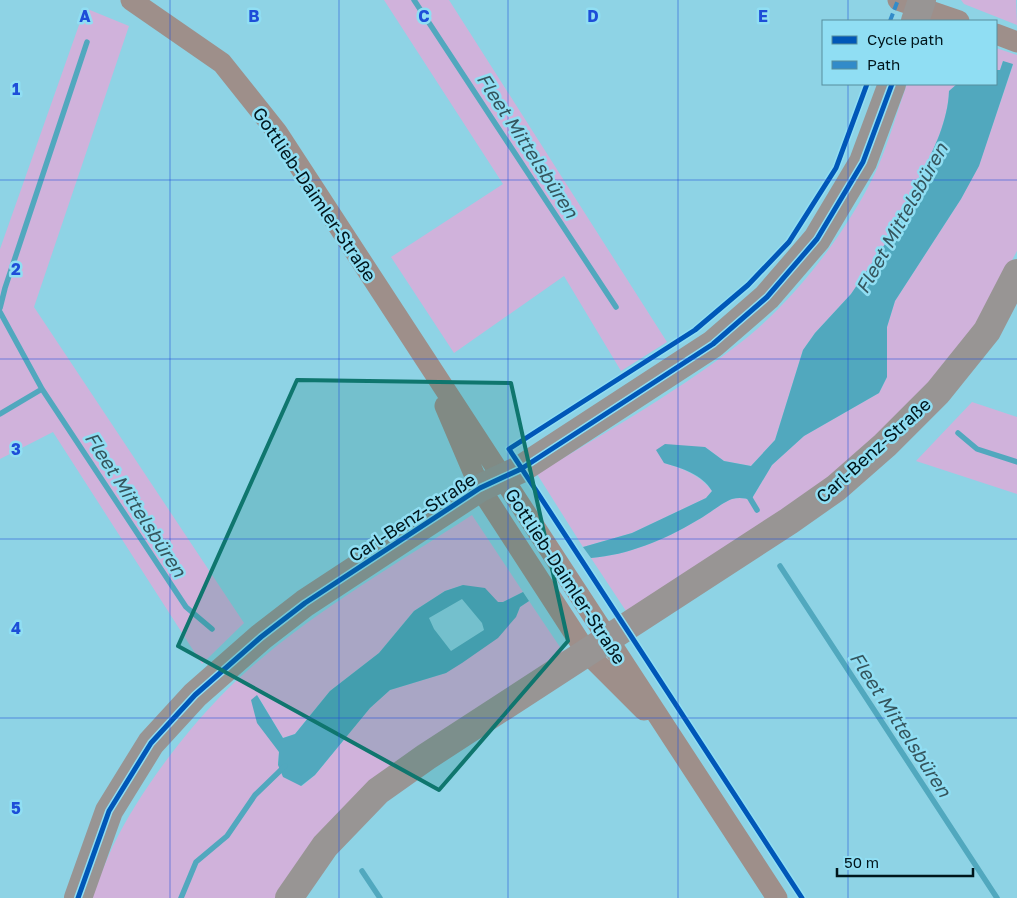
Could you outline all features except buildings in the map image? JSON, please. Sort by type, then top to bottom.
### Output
[{"type":"street","name":"Gottlieb-Daimler-Straße","points":[[131,0],[222,63],[277,132],[431,370],[491,483],[597,646],[668,732],[777,898]]},
{"type":"street","points":[[914,7],[956,20]]},
{"type":"street","points":[[997,34],[1017,42]]},
{"type":"street","name":"Carl-Benz-Straße","points":[[78,898],[109,811],[151,743],[195,695],[261,637],[305,603],[491,483],[522,469],[713,344],[767,296],[818,239],[864,162],[892,85]]},
{"type":"street","name":"Carl-Benz-Straße","points":[[289,898],[325,846],[378,791],[426,757],[789,521],[836,488],[886,444],[938,392],[987,330],[1017,273]]},
{"type":"highlighted area","points":[[297,380],[511,383],[568,641],[439,790],[178,646]]},
{"type":"shaded area","points":[[0,0],[1017,0],[1017,898],[0,898]]},
{"type":"shaded area","points":[[384,0],[449,0],[667,342],[621,371],[564,276],[454,353],[391,257],[503,184]]},
{"type":"shaded area","points":[[961,0],[1016,0],[1017,25],[964,4]]},
{"type":"shaded area","points":[[85,8],[129,26],[34,307],[244,623],[202,664],[53,432],[0,459],[0,249]]},
{"type":"shaded area","points":[[997,48],[1017,55],[1017,251],[984,312],[943,374],[825,484],[628,614],[591,558],[619,554],[645,546],[684,528],[732,499],[742,498],[751,500],[772,465],[804,436],[879,393],[887,377],[887,327],[895,301],[961,199],[979,165],[1013,65],[1003,61],[1000,70],[997,70]]},
{"type":"shaded area","points":[[907,85],[956,85],[949,91],[946,113],[939,135],[905,204],[900,222],[851,294],[815,333],[803,350],[775,440],[751,466],[724,461],[705,447],[664,463],[696,476],[712,491],[706,498],[632,533],[583,547],[537,474],[698,374],[749,336],[768,319],[805,280],[838,237],[866,192],[889,138]]},
{"type":"shaded area","points":[[972,402],[1017,417],[1017,494],[916,461]]},
{"type":"shaded area","points":[[472,515],[523,592],[503,602],[498,602],[463,585],[445,591],[414,611],[379,653],[330,691],[295,734],[283,738],[257,695],[272,741],[279,752],[278,765],[302,786],[315,775],[370,708],[390,690],[446,673],[516,617],[520,607],[529,601],[566,656],[429,745],[280,898],[91,898],[113,846],[137,802],[185,736],[220,697],[264,656],[321,613]]},
{"type":"water","points":[[1003,61],[1013,64],[979,166],[961,199],[895,301],[887,327],[887,377],[879,393],[804,436],[772,465],[751,500],[742,498],[732,499],[684,528],[645,546],[619,554],[591,558],[583,547],[632,533],[706,498],[712,491],[697,476],[664,463],[656,450],[665,444],[705,447],[724,461],[751,466],[775,440],[803,350],[815,333],[851,294],[900,222],[905,204],[939,135],[946,113],[949,91],[956,85],[997,85],[997,70],[1000,70]]},
{"type":"water","points":[[463,585],[485,588],[498,602],[503,602],[523,592],[529,601],[520,607],[516,617],[498,638],[462,663],[446,673],[390,690],[370,708],[315,775],[301,786],[283,777],[278,765],[279,752],[257,723],[251,700],[257,695],[283,738],[295,734],[330,691],[379,653],[414,611],[445,591]],"holes":[[[462,599],[482,623],[484,630],[451,651],[434,629],[429,618]]]},
{"type":"waterway","name":"Fleet Mittelsbüren","points":[[414,0],[616,307]]},
{"type":"waterway","name":"Fleet Mittelsbüren","points":[[0,308],[87,42]]},
{"type":"waterway","name":"Fleet Mittelsbüren","points":[[0,312],[42,389],[186,607],[212,629]]},
{"type":"waterway","name":"Fleet Mittelsbüren","points":[[0,414],[42,389]]},
{"type":"waterway","name":"Fleet Mittelsbüren","points":[[958,433],[977,449],[1017,462]]},
{"type":"waterway","name":"Fleet Mittelsbüren","points":[[748,495],[757,510]]},
{"type":"waterway","name":"Fleet Mittelsbüren","points":[[780,566],[997,898]]},
{"type":"waterway","name":"Fleet Mittelsbüren","points":[[181,898],[196,862],[227,836],[255,795],[285,766]]},
{"type":"waterway","name":"Fleet Mittelsbüren","points":[[362,871],[380,898]]},
{"type":"marked path","points":[[890,20],[898,0]]},
{"type":"cycle path","points":[[802,898],[509,449],[695,330],[748,285],[789,242],[836,168],[867,85]]},
{"type":"cycle path","points":[[78,898],[109,811],[151,743],[195,695],[261,637],[305,603],[480,488],[521,469],[713,344],[767,297],[817,239],[863,162],[892,85]]}]
